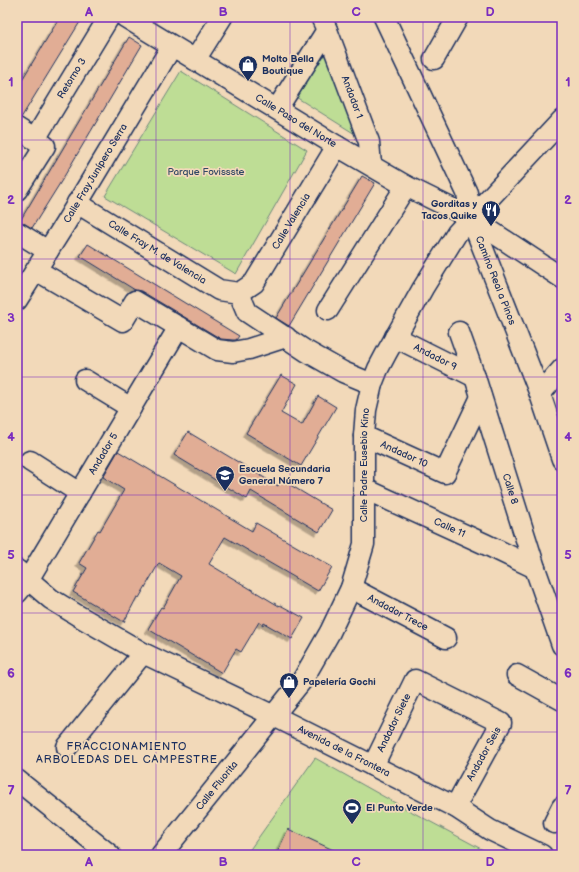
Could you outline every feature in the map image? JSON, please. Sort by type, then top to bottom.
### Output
[{"type":"street","name":"Retorno 3","points":[[35,139],[109,17]]},
{"type":"street","name":"Calle Paso del Norte","points":[[125,17],[337,146],[406,186],[471,218],[562,278]]},
{"type":"street","points":[[195,60],[222,17]]},
{"type":"street","name":"Camino Real a Pinos","points":[[384,17],[467,193],[471,218],[540,394],[562,459]]},
{"type":"street","points":[[434,59],[458,17]]},
{"type":"street","name":"Andador 1","points":[[277,109],[324,24]]},
{"type":"street","name":"Andador 1","points":[[324,24],[369,142],[371,165]]},
{"type":"street","name":"Calle Fray Junípero Serra","points":[[17,300],[172,46]]},
{"type":"street","name":"Calle Padre Eusebio Kino","points":[[274,716],[303,679],[330,632],[351,588],[364,544],[364,436],[366,410],[372,384],[378,369],[423,288],[457,233],[562,120]]},
{"type":"street","points":[[17,128],[45,146],[19,184]]},
{"type":"street","name":"Calle Valencia","points":[[239,293],[254,283],[337,146]]},
{"type":"street","points":[[328,310],[406,186]]},
{"type":"street","name":"Calle Fray M. de Valencia","points":[[77,202],[218,290],[239,293]]},
{"type":"street","points":[[17,232],[48,251]]},
{"type":"street","points":[[36,270],[123,321],[135,301],[217,350],[233,352],[286,337]]},
{"type":"street","points":[[239,293],[247,312],[306,351],[343,372],[372,384]]},
{"type":"street","name":"Andador 5","points":[[21,581],[80,493],[179,327]]},
{"type":"street","name":"Calle 8","points":[[459,332],[475,377],[535,568],[562,645]]},
{"type":"street","name":"Andador 9","points":[[395,337],[475,377]]},
{"type":"street","points":[[540,394],[562,369]]},
{"type":"street","points":[[85,380],[131,408]]},
{"type":"street","name":"Andador 10","points":[[364,436],[445,473],[481,397]]},
{"type":"street","points":[[30,461],[80,493]]},
{"type":"street","name":"Calle 11","points":[[364,489],[535,568]]},
{"type":"street","name":"Avenida de la Frontera","points":[[21,581],[143,653],[274,716],[455,807],[490,830],[542,855]]},
{"type":"street","name":"Andador Trece","points":[[351,588],[446,638]]},
{"type":"street","points":[[67,747],[143,653]]},
{"type":"street","points":[[517,675],[562,700]]},
{"type":"street","name":"Andador Siete","points":[[372,766],[415,680]]},
{"type":"street","name":"Andador Seis","points":[[415,680],[501,723],[455,807]]},
{"type":"street","name":"Calle Fluorita","points":[[161,855],[274,716]]},
{"type":"street","points":[[17,780],[110,855]]},
{"type":"green space","points":[[326,40],[363,139],[291,94]]},
{"type":"green space","name":"Parque Fovissste","points":[[181,71],[307,150],[236,274],[105,196]]},
{"type":"green space","name":"El Punto Verde","points":[[315,758],[485,851],[483,855],[246,855]]},
{"type":"building","points":[[60,17],[83,17],[21,118],[17,117],[17,88]]},
{"type":"building","points":[[129,37],[142,45],[32,228],[20,221]]},
{"type":"building","points":[[362,176],[375,183],[289,326],[276,318]]},
{"type":"building","points":[[88,244],[239,336],[236,340],[221,339],[141,291],[135,290],[80,256]]},
{"type":"building","points":[[281,375],[297,384],[281,413],[302,425],[318,396],[336,407],[301,466],[246,433]]},
{"type":"building","points":[[188,432],[278,486],[282,480],[332,510],[319,532],[251,491],[247,499],[174,455]]},
{"type":"building","points":[[118,451],[252,531],[256,523],[332,567],[318,591],[225,537],[209,564],[279,606],[280,605],[304,618],[292,639],[264,623],[263,625],[259,622],[241,652],[236,649],[222,673],[148,629],[161,607],[163,608],[181,576],[159,563],[139,598],[137,597],[124,622],[73,592],[87,568],[79,563],[124,490],[103,477]]},
{"type":"building","points":[[288,829],[344,855],[276,855]]},
{"type":"place","name":"Molto Bella Boutique","points":[[248,82]]},
{"type":"place","name":"Gorditas y Tacos Quike","points":[[491,227]]},
{"type":"place","name":"Escuela Secundaria General Número 7","points":[[225,492]]},
{"type":"place","name":"Papelería Gochi","points":[[289,699]]},
{"type":"place","name":"El Punto Verde","points":[[352,825]]},
{"type":"district","name":"FRACCIONAMIENTO ARBOLEDAS DEL CAMPESTRE","points":[[127,752]]}]
